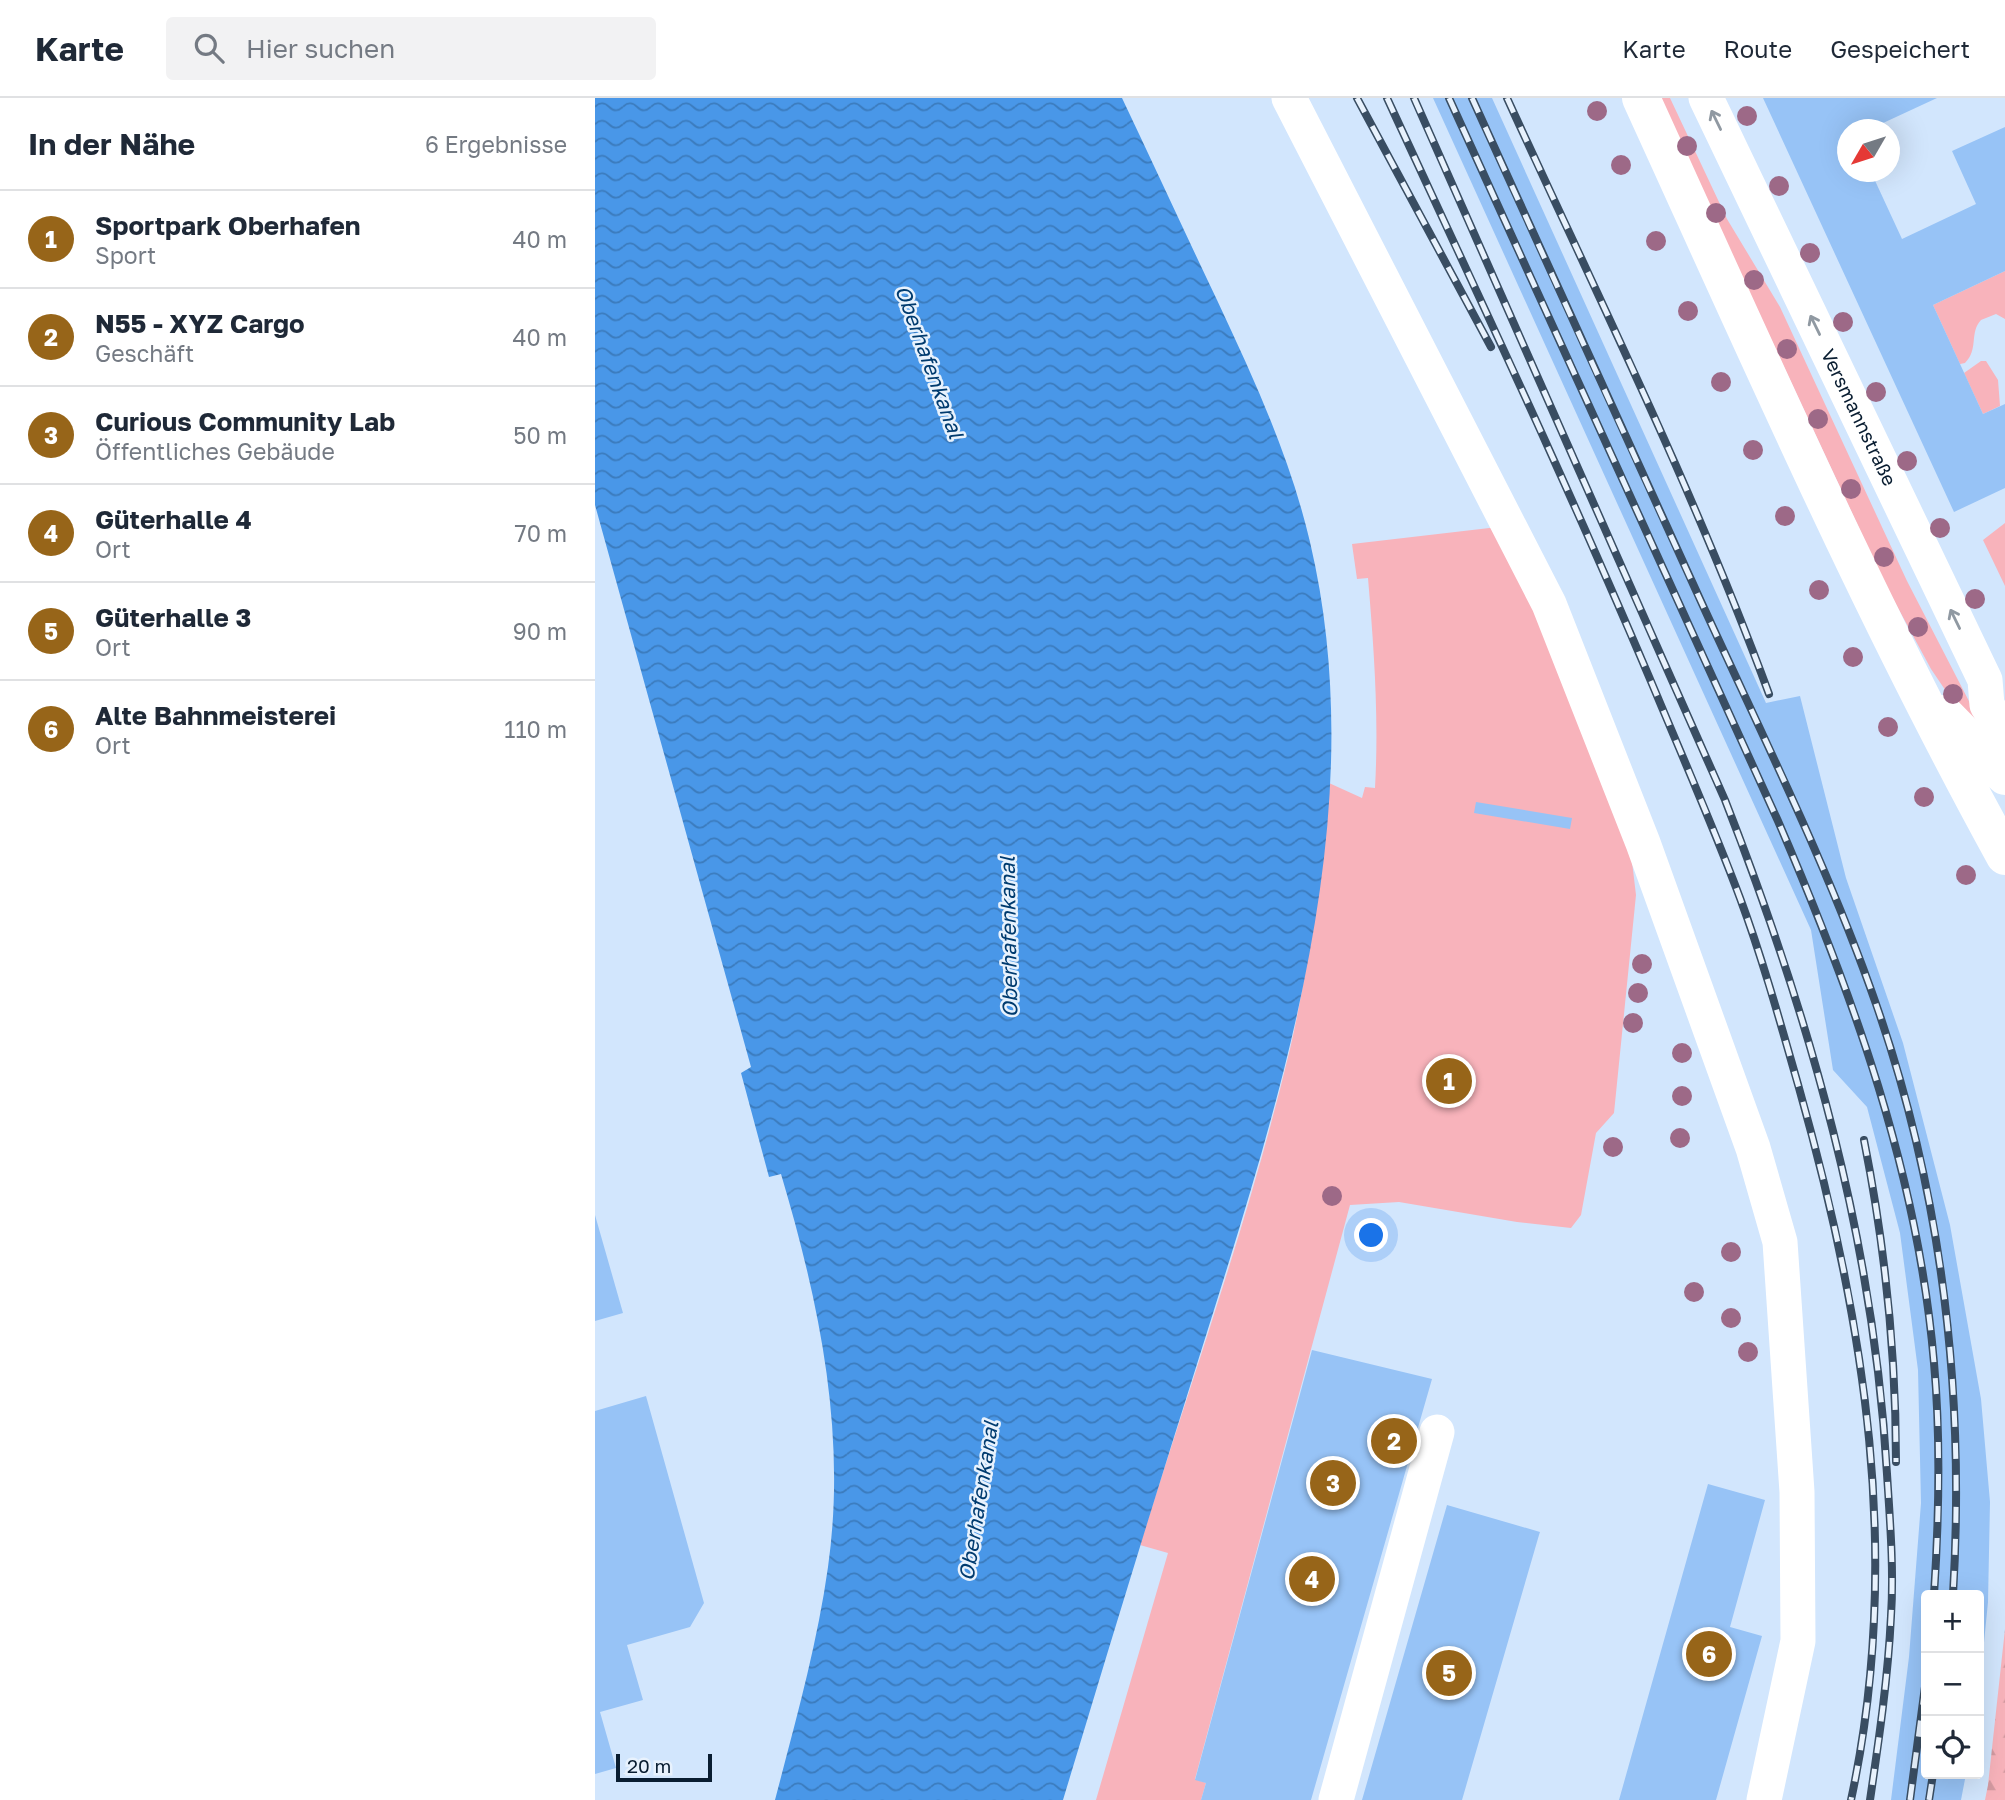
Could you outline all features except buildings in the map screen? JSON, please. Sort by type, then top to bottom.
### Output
[{"type":"main road","points":[[1641,98],[1808,463],[2005,856]]},
{"type":"main road","points":[[1906,662],[1959,732],[2005,776]]},
{"type":"lane","points":[[1289,98],[1549,604],[1566,643],[1643,843],[1753,1148],[1769,1202],[1780,1242],[1797,1492],[1798,1641],[1764,1800]]},
{"type":"lane","name":"Versmannstraße","points":[[1706,98],[1985,680],[1987,705],[2005,735]]},
{"type":"lane","points":[[1336,1800],[1437,1432]]},
{"type":"green space","points":[[1659,98],[1670,98],[1727,219],[1780,307],[1907,581],[1989,740],[1954,703],[1931,669],[1885,584]]},
{"type":"green space","points":[[2005,271],[2005,319],[1996,314],[1981,320],[1975,330],[1972,352],[1965,363],[1960,364],[1933,305]]},
{"type":"green space","points":[[1981,361],[1986,361],[1998,380],[2000,406],[1983,414],[1964,373]]},
{"type":"green space","points":[[2005,523],[2005,586],[1983,540]]},
{"type":"green space","points":[[1498,527],[1540,610],[1630,845],[1636,895],[1614,1113],[1596,1133],[1581,1215],[1571,1228],[1517,1222],[1399,1202],[1350,1205],[1195,1779],[1206,1783],[1201,1800],[1096,1800],[1168,1553],[1140,1545],[1238,1237],[1290,1049],[1314,917],[1329,783],[1362,798],[1365,787],[1375,788],[1376,709],[1368,578],[1357,579],[1352,544]]},
{"type":"green space","points":[[2005,1629],[2005,1800],[1985,1800],[1988,1785]]},
{"type":"water","name":"Oberhafenkanal","points":[[595,98],[1122,98],[1257,389],[1282,449],[1302,510],[1327,646],[1331,750],[1324,854],[1309,958],[1286,1062],[1258,1164],[1063,1800],[775,1800],[812,1655],[828,1567],[834,1467],[826,1368],[818,1319],[795,1222],[781,1174],[769,1177],[741,1073],[751,1067],[595,505]]},
{"type":"railway","points":[[1357,98],[1491,347]]},
{"type":"railway","points":[[1387,98],[1559,472],[1700,798],[1748,921],[1799,1088],[1842,1264],[1858,1352],[1869,1441],[1875,1530],[1874,1620],[1866,1710],[1851,1800]]},
{"type":"railway","points":[[1414,98],[1725,800],[1784,964],[1833,1131],[1868,1301],[1880,1387],[1890,1527],[1890,1639],[1870,1800]]},
{"type":"railway","points":[[1449,98],[1778,821],[1832,952],[1878,1086],[1913,1223],[1926,1292],[1934,1363],[1939,1479],[1934,1590]]},
{"type":"railway","points":[[1472,98],[1795,804],[1838,904],[1876,1004],[1918,1149],[1944,1296],[1952,1370],[1955,1444],[1953,1590]]},
{"type":"railway","points":[[1507,98],[1677,468],[1769,694]]},
{"type":"railway","points":[[1864,1140],[1888,1300],[1896,1462]]},
{"type":"railway","points":[[1910,1800],[1921,1716]]},
{"type":"railway","points":[[1929,1800],[1932,1779]]},
{"type":"place","name":"Sportpark Oberhafen","points":[[1449,1081]]},
{"type":"place","name":"N55 - XYZ Cargo","points":[[1394,1441]]},
{"type":"place","name":"Curious Community Lab","points":[[1333,1483]]},
{"type":"place","name":"Güterhalle 4","points":[[1312,1579]]},
{"type":"place","name":"Alte Bahnmeisterei","points":[[1709,1654]]},
{"type":"place","name":"Güterhalle 3","points":[[1449,1673]]}]
